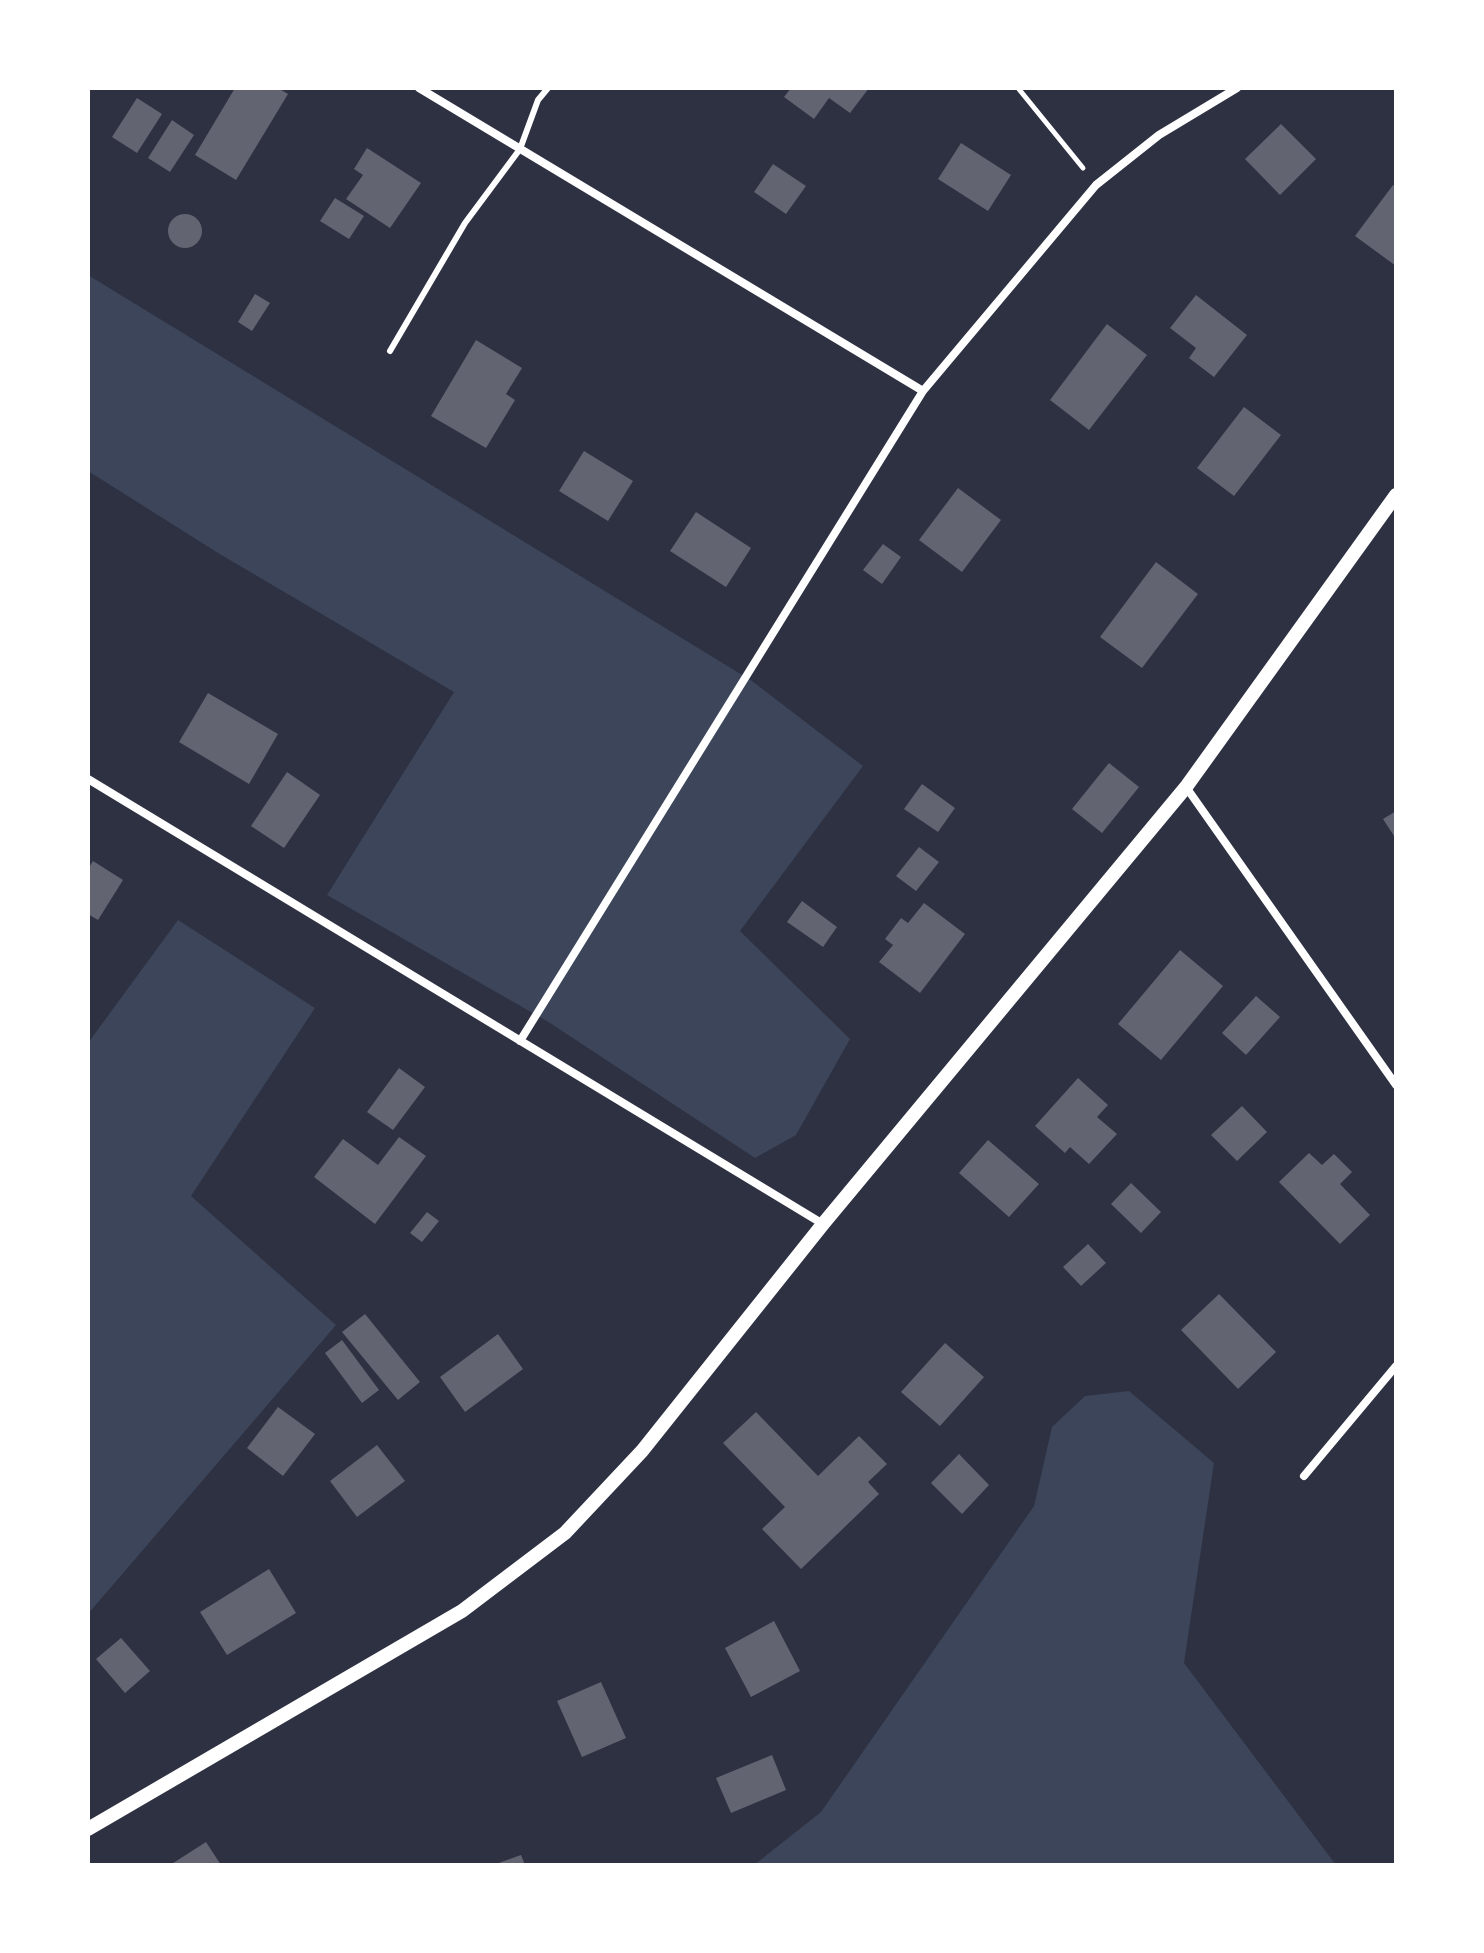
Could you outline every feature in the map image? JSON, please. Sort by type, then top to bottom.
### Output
[{"type":"street","points":[[419,88],[923,391]]},
{"type":"street","points":[[520,1041],[923,391],[1096,185],[1159,135],[1237,88]]},
{"type":"street","points":[[88,1829],[462,1611],[565,1533],[642,1451],[823,1224],[1186,787],[1396,495]]},
{"type":"street","points":[[88,779],[823,1224]]},
{"type":"street","points":[[1186,787],[1396,1085]]},
{"type":"street","points":[[1304,1476],[1396,1366]]},
{"type":"lane","points":[[390,351],[465,223],[520,149],[538,100],[548,88]]},
{"type":"path","points":[[1018,88],[1096,185]]},
{"type":"shaded area","points":[[88,275],[752,681],[863,766],[740,931],[850,1039],[796,1135],[755,1158],[550,1023],[327,895],[454,692],[218,553],[88,471]]},
{"type":"shaded area","points":[[178,920],[315,1008],[191,1196],[336,1325],[88,1614],[88,1043]]},
{"type":"shaded area","points":[[1129,1391],[1214,1463],[1184,1663],[1336,1865],[754,1865],[821,1812],[1034,1506],[1052,1427],[1085,1396]]},
{"type":"building","points":[[235,88],[278,88],[288,94],[236,180],[195,155]]},
{"type":"building","points":[[791,88],[869,88],[850,113],[829,98],[814,119],[784,97]]},
{"type":"building","points":[[137,98],[162,114],[137,153],[112,137]]},
{"type":"building","points":[[172,120],[194,135],[170,172],[148,158]]},
{"type":"building","points":[[1281,124],[1316,159],[1280,195],[1245,159]]},
{"type":"building","points":[[961,143],[1011,175],[988,211],[938,179]]},
{"type":"building","points":[[367,148],[421,183],[390,228],[346,199],[363,175],[354,169]]},
{"type":"building","points":[[773,164],[806,186],[786,214],[754,192]]},
{"type":"building","points":[[1393,185],[1396,187],[1396,266],[1355,236]]},
{"type":"building","points":[[335,198],[364,216],[349,239],[320,221]]},
{"type":"building","points":[[185,214],[197,219],[202,231],[197,243],[185,248],[173,243],[168,231],[173,219]]},
{"type":"building","points":[[255,294],[270,303],[252,331],[238,322]]},
{"type":"building","points":[[1196,295],[1247,335],[1214,377],[1189,358],[1196,348],[1170,328]]},
{"type":"building","points":[[1107,324],[1147,355],[1089,430],[1050,400]]},
{"type":"building","points":[[476,340],[522,368],[506,394],[515,400],[486,448],[431,416]]},
{"type":"building","points":[[1244,407],[1281,435],[1234,496],[1197,468]]},
{"type":"building","points":[[584,451],[633,481],[608,521],[559,491]]},
{"type":"building","points":[[958,488],[1001,520],[962,572],[919,540]]},
{"type":"building","points":[[696,512],[751,548],[726,587],[670,551]]},
{"type":"building","points":[[883,544],[901,557],[882,584],[863,570]]},
{"type":"building","points":[[1156,562],[1198,594],[1142,668],[1100,637]]},
{"type":"building","points":[[208,693],[278,734],[249,784],[179,742]]},
{"type":"building","points":[[1109,763],[1139,787],[1102,833],[1072,809]]},
{"type":"building","points":[[287,772],[320,795],[284,848],[251,826]]},
{"type":"building","points":[[922,784],[955,808],[938,832],[904,809]]},
{"type":"building","points":[[1396,811],[1396,839],[1383,819]]},
{"type":"building","points":[[919,847],[939,862],[916,891],[896,876]]},
{"type":"building","points":[[93,861],[123,880],[98,920],[88,914],[88,869]]},
{"type":"building","points":[[802,901],[837,927],[823,947],[787,922]]},
{"type":"building","points":[[924,903],[965,934],[920,993],[879,962],[893,945],[885,939],[901,918],[908,923]]},
{"type":"building","points":[[1180,950],[1223,986],[1161,1060],[1118,1024]]},
{"type":"building","points":[[1256,996],[1280,1017],[1246,1055],[1222,1033]]},
{"type":"building","points":[[399,1068],[425,1087],[393,1130],[367,1112]]},
{"type":"building","points":[[1078,1078],[1108,1105],[1097,1117],[1117,1134],[1089,1164],[1070,1147],[1065,1153],[1035,1126]]},
{"type":"building","points":[[1242,1106],[1267,1132],[1237,1161],[1211,1135]]},
{"type":"building","points":[[399,1137],[426,1156],[375,1224],[314,1177],[343,1139],[378,1165]]},
{"type":"building","points":[[988,1140],[1039,1184],[1009,1217],[959,1173]]},
{"type":"building","points":[[1309,1153],[1322,1165],[1334,1154],[1352,1172],[1340,1184],[1370,1215],[1340,1244],[1279,1182]]},
{"type":"building","points":[[1131,1183],[1161,1212],[1141,1233],[1111,1204]]},
{"type":"building","points":[[427,1212],[439,1221],[422,1242],[410,1233]]},
{"type":"building","points":[[1088,1244],[1106,1263],[1081,1286],[1063,1267]]},
{"type":"building","points":[[1219,1294],[1276,1352],[1238,1389],[1181,1330]]},
{"type":"building","points":[[365,1314],[420,1382],[398,1400],[342,1332]]},
{"type":"building","points":[[498,1334],[523,1369],[465,1412],[440,1377]]},
{"type":"building","points":[[342,1340],[379,1390],[362,1403],[325,1353]]},
{"type":"building","points":[[945,1343],[984,1377],[940,1426],[901,1392]]},
{"type":"building","points":[[278,1407],[315,1434],[283,1476],[247,1448]]},
{"type":"building","points":[[756,1412],[818,1476],[859,1436],[887,1464],[868,1482],[879,1494],[801,1569],[762,1529],[785,1507],[723,1443]]},
{"type":"building","points":[[377,1445],[405,1481],[357,1517],[330,1481]]},
{"type":"building","points":[[959,1454],[989,1485],[962,1514],[931,1483]]},
{"type":"building","points":[[269,1569],[296,1613],[227,1655],[200,1612]]},
{"type":"building","points":[[774,1621],[800,1671],[751,1697],[725,1648]]},
{"type":"building","points":[[121,1638],[150,1671],[125,1693],[96,1659]]},
{"type":"building","points":[[601,1682],[626,1738],[582,1757],[557,1701]]},
{"type":"building","points":[[772,1755],[786,1790],[731,1813],[716,1778]]},
{"type":"building","points":[[206,1842],[221,1865],[170,1865]]},
{"type":"building","points":[[521,1855],[525,1865],[493,1865]]}]
